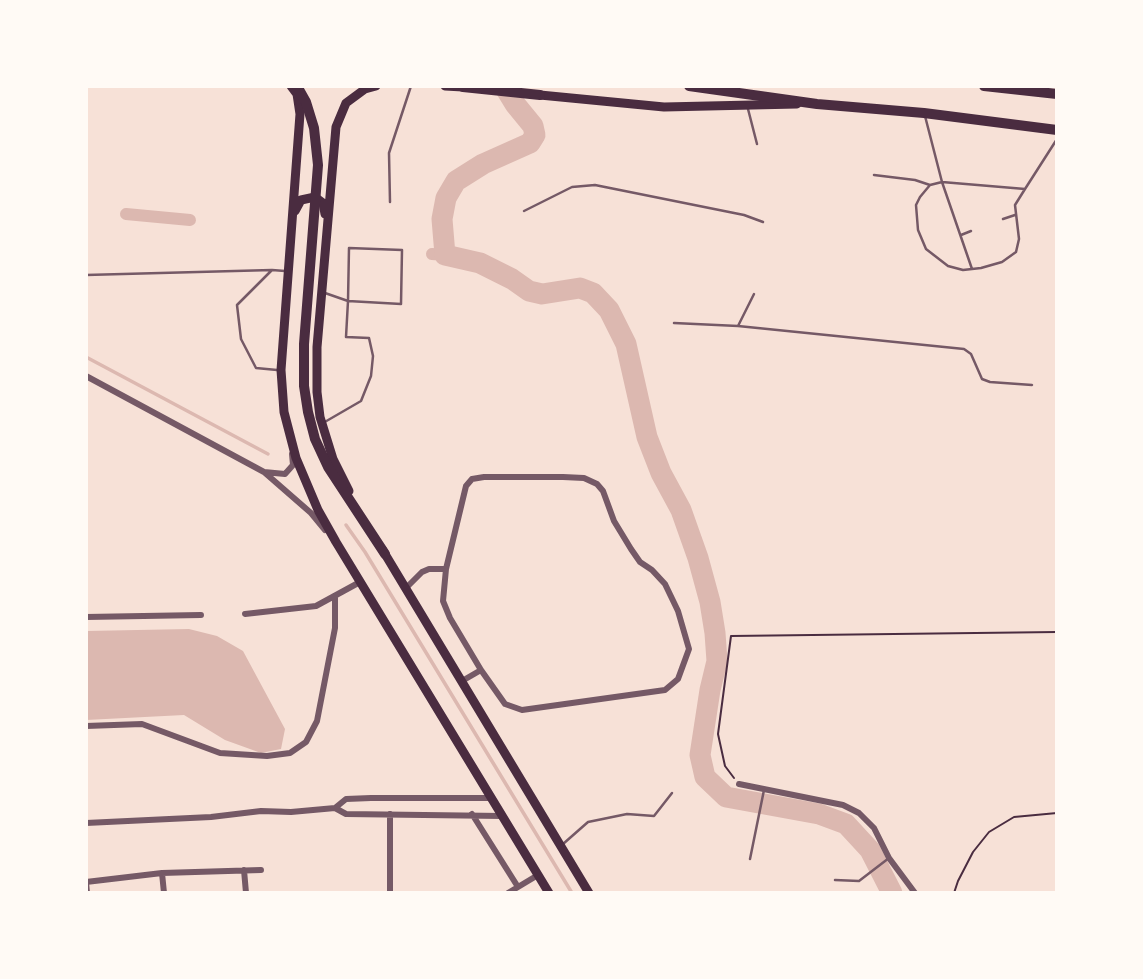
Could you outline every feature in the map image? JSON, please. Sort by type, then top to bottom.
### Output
[{"type":"highway","points":[[297,86],[306,102],[314,128],[318,165],[306,320],[304,386],[311,427],[336,480],[385,554]]},
{"type":"highway","points":[[689,86],[817,104],[924,113],[1057,130]]},
{"type":"highway","points":[[984,86],[1057,94]]},
{"type":"highway","points":[[463,87],[540,95]]},
{"type":"main road","points":[[291,86],[297,93],[300,114],[281,370],[289,434],[307,488],[336,542],[548,893]]},
{"type":"main road","points":[[376,86],[354,96],[346,103],[336,127],[316,368],[322,423],[340,475],[589,893]]},
{"type":"main road","points":[[445,86],[463,87]]},
{"type":"main road","points":[[540,95],[664,107],[817,104]]},
{"type":"main road","points":[[291,230],[298,203],[310,197],[319,199],[325,207],[327,232]]},
{"type":"street","points":[[86,376],[264,472],[311,513],[336,542]]},
{"type":"street","points":[[264,472],[281,475],[291,468],[293,461],[289,434]]},
{"type":"street","points":[[484,477],[584,478],[597,484],[631,549],[640,562],[665,584],[678,611],[689,649],[678,679],[665,690],[522,710],[505,704],[481,670],[443,601],[446,569],[466,486],[472,479],[484,477]]},
{"type":"street","points":[[406,587],[422,572],[429,569],[446,569]]},
{"type":"street","points":[[245,614],[316,606],[360,582]]},
{"type":"street","points":[[86,726],[142,724],[220,753],[267,757],[290,753],[306,742],[317,722],[335,628],[335,596]]},
{"type":"street","points":[[86,617],[201,615]]},
{"type":"street","points":[[462,681],[481,670]]},
{"type":"street","points":[[738,784],[843,804],[859,813],[874,828],[889,858],[915,893]]},
{"type":"street","points":[[86,822],[211,817],[261,811],[291,812],[335,807],[346,799],[491,797]]},
{"type":"street","points":[[335,807],[346,814],[502,816]]},
{"type":"street","points":[[390,814],[390,893]]},
{"type":"street","points":[[472,814],[518,887]]},
{"type":"street","points":[[244,870],[246,893]]},
{"type":"street","points":[[87,893],[86,882],[162,873],[261,870]]},
{"type":"street","points":[[162,873],[164,893]]},
{"type":"street","points":[[508,893],[538,875]]},
{"type":"lane","points":[[390,202],[389,153],[411,86]]},
{"type":"lane","points":[[747,106],[757,145]]},
{"type":"lane","points":[[924,113],[942,182],[972,269]]},
{"type":"lane","points":[[930,185],[916,205],[918,230],[926,249],[957,269],[990,267],[1016,252],[1019,239],[1015,205],[1057,139]]},
{"type":"lane","points":[[874,175],[915,180],[930,185],[942,182],[1025,189]]},
{"type":"lane","points":[[524,211],[572,187],[595,185],[744,215],[763,222]]},
{"type":"lane","points":[[1003,219],[1015,215]]},
{"type":"lane","points":[[960,236],[971,231]]},
{"type":"lane","points":[[322,292],[348,301],[401,304],[402,250],[349,248],[348,301],[346,337],[369,338],[373,356],[371,376],[361,401],[322,423]]},
{"type":"lane","points":[[272,270],[237,305],[241,339],[256,368],[281,370]]},
{"type":"lane","points":[[86,275],[272,270],[288,272]]},
{"type":"lane","points":[[738,326],[754,294]]},
{"type":"lane","points":[[674,323],[738,326],[964,349],[971,354],[982,379],[989,382],[1032,385]]},
{"type":"lane","points":[[750,859],[765,789]]},
{"type":"lane","points":[[561,846],[589,822],[627,814],[654,816],[672,793]]},
{"type":"lane","points":[[835,880],[859,881],[889,858]]},
{"type":"path","points":[[738,784],[725,766],[718,734],[731,636],[1057,632]]},
{"type":"path","points":[[954,893],[973,852],[989,832],[1014,817],[1057,813]]},
{"type":"shaded area","points":[[189,629],[217,636],[243,651],[285,729],[281,749],[261,753],[225,740],[184,715],[86,720],[86,631]]},
{"type":"waterway","points":[[504,86],[533,126],[535,135],[530,143],[483,164],[456,181],[446,198],[442,219],[445,255],[480,263],[529,291],[542,294],[580,288],[593,293],[609,310],[626,344],[647,437],[661,473],[681,510],[710,602],[717,661],[700,755],[705,777],[726,797],[819,814],[846,824],[870,850],[892,893]]},
{"type":"waterway","points":[[126,214],[190,220]]},
{"type":"waterway","points":[[432,254],[445,255]]},
{"type":"waterway","points":[[86,357],[268,454]]},
{"type":"waterway","points":[[346,525],[572,893]]}]
